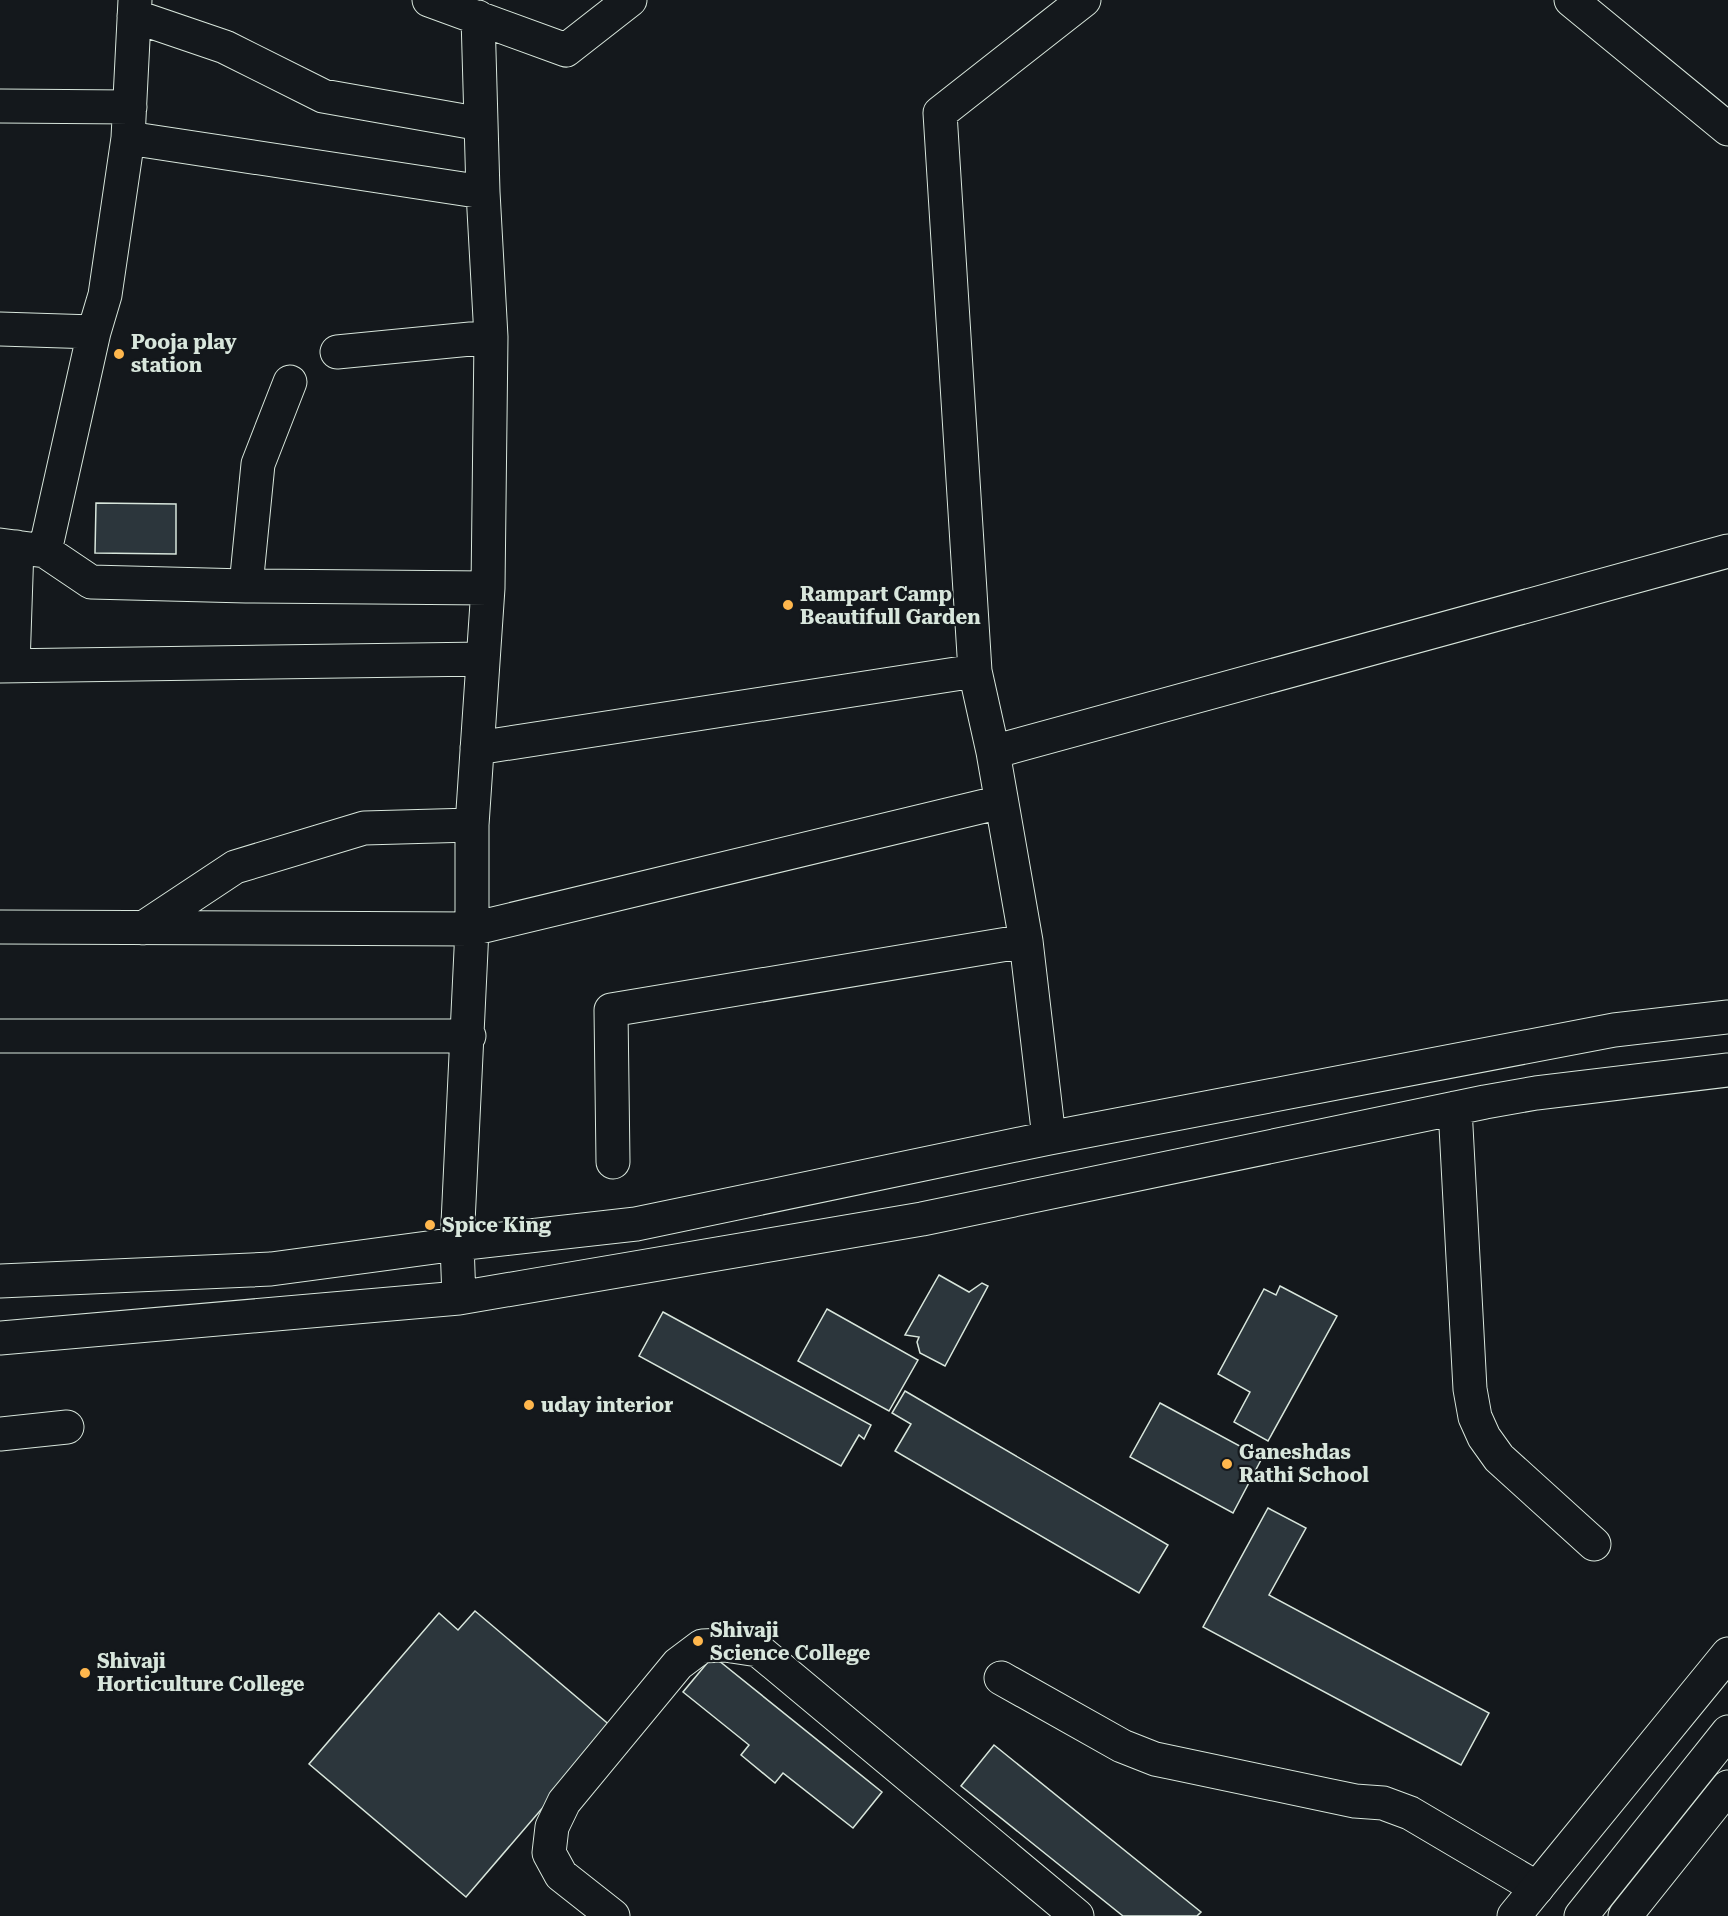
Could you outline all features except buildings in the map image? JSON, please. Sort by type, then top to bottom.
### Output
[{"type":"street","points":[[429,0],[566,50],[630,0]]},
{"type":"street","points":[[1049,1138],[1026,940],[993,752],[975,670],[940,113],[1084,0]]},
{"type":"street","points":[[1571,0],[1728,129]]},
{"type":"street","points":[[481,124],[323,96],[225,47],[134,8],[129,123],[105,295],[21,548],[6,666],[483,659]]},
{"type":"street","points":[[459,1298],[458,1244],[472,929],[472,825],[488,588],[491,337],[483,192],[478,17]]},
{"type":"street","points":[[0,106],[129,123],[483,192]]},
{"type":"street","points":[[0,329],[94,332]]},
{"type":"street","points":[[337,352],[491,337]]},
{"type":"street","points":[[246,586],[258,464],[290,382]]},
{"type":"street","points":[[21,548],[91,582],[488,588]]},
{"type":"street","points":[[993,752],[1728,551]]},
{"type":"street","points":[[477,748],[975,670]]},
{"type":"street","points":[[0,927],[472,929],[1001,802]]},
{"type":"street","points":[[143,928],[235,867],[364,828],[472,825]]},
{"type":"street","points":[[613,1162],[611,1010],[1026,940]]},
{"type":"street","points":[[0,1281],[271,1269],[458,1244],[636,1224],[1049,1138],[1614,1030],[1728,1017]]},
{"type":"street","points":[[0,1036],[469,1036]]},
{"type":"street","points":[[0,1338],[459,1298],[922,1219],[1536,1093],[1728,1070]]},
{"type":"street","points":[[1267,1096],[1278,1145]]},
{"type":"street","points":[[1455,1108],[1470,1389],[1475,1417],[1484,1437],[1499,1458],[1594,1544]]},
{"type":"street","points":[[0,1434],[67,1426]]},
{"type":"street","points":[[613,1916],[561,1875],[549,1853],[552,1827],[564,1802],[678,1664],[702,1646],[725,1645],[758,1650],[1077,1916]]},
{"type":"street","points":[[1514,1916],[1728,1654]]},
{"type":"street","points":[[1001,1678],[1122,1746],[1155,1759],[1355,1801],[1383,1803],[1410,1813],[1537,1888]]},
{"type":"street","points":[[1581,1916],[1728,1732]]},
{"type":"street","points":[[1625,1916],[1728,1787]]},
{"type":"place","name":"Pooja play station","points":[[119,354]]},
{"type":"place","name":"Rampart Camp Beautifull Garden","points":[[788,605]]},
{"type":"place","name":"Spice King","points":[[430,1225]]},
{"type":"place","name":"uday interior","points":[[529,1405]]},
{"type":"place","name":"Ganeshdas Rathi School","points":[[1227,1464]]},
{"type":"place","name":"Shivaji Science College","points":[[698,1641]]},
{"type":"place","name":"Shivaji Horticulture College","points":[[85,1673]]}]
